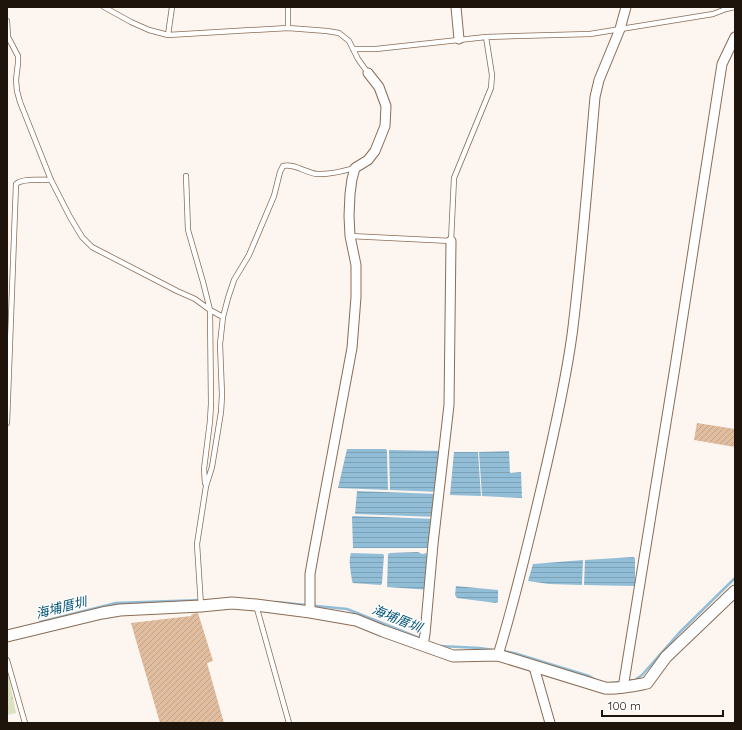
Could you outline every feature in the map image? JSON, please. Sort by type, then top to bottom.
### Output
[{"type":"street","points":[[456,7],[458,39]]},
{"type":"street","points":[[500,650],[532,531],[552,445],[570,342],[582,239],[595,97],[599,80],[620,29],[626,7]]},
{"type":"street","points":[[622,688],[674,374],[722,64],[735,38]]},
{"type":"street","points":[[310,612],[310,574],[312,557],[352,348],[356,297],[356,265],[350,236],[349,216],[352,179],[355,168],[368,160],[376,151],[385,126],[386,106],[379,87],[368,73]]},
{"type":"street","points":[[424,640],[448,405],[451,241]]},
{"type":"street","points":[[7,636],[120,610],[232,603],[256,605],[356,620],[424,640],[453,656],[500,650],[534,667],[605,688],[622,688],[647,683],[666,657],[735,591]]},
{"type":"street","points":[[534,667],[550,723]]},
{"type":"lane","points":[[104,7],[149,30],[168,34],[288,28],[339,33],[349,41],[358,60],[368,73]]},
{"type":"lane","points":[[168,34],[172,7]]},
{"type":"lane","points":[[288,7],[288,28]]},
{"type":"lane","points":[[353,50],[376,49],[486,37],[590,34],[712,14],[734,7]]},
{"type":"lane","points":[[7,21],[7,37],[18,56],[16,80],[20,102],[51,180],[82,237],[92,247],[195,300],[223,317]]},
{"type":"lane","points":[[350,236],[451,241],[454,178],[491,88],[492,75],[486,37]]},
{"type":"lane","points":[[201,606],[197,544],[206,486],[212,467],[221,412],[222,395],[220,344],[223,317],[234,280],[249,255],[274,196],[283,166],[291,166],[316,174],[332,174],[355,168]]},
{"type":"lane","points":[[186,176],[188,230],[210,310],[211,404],[204,469],[206,486]]},
{"type":"lane","points":[[7,423],[8,346],[16,184],[23,180],[51,180]]},
{"type":"lane","points":[[256,605],[289,723]]},
{"type":"lane","points":[[7,660],[25,723]]},
{"type":"green space","points":[[7,668],[16,713],[7,715]]},
{"type":"water","points":[[347,449],[386,449],[388,490],[338,488]]},
{"type":"water","points":[[389,450],[444,451],[440,492],[390,490]]},
{"type":"water","points":[[509,451],[510,473],[521,472],[522,498],[482,496],[479,452]]},
{"type":"water","points":[[454,452],[478,452],[481,496],[450,495]]},
{"type":"water","points":[[357,491],[437,494],[438,517],[355,514]]},
{"type":"water","points":[[353,516],[437,519],[435,546],[427,548],[353,548]]},
{"type":"water","points":[[418,552],[422,554],[433,552],[430,590],[387,587],[388,554]]},
{"type":"water","points":[[351,553],[384,555],[381,585],[353,583],[350,563]]},
{"type":"water","points":[[635,558],[634,586],[584,585],[585,560]]},
{"type":"water","points":[[583,560],[582,585],[549,584],[528,581],[533,564]]},
{"type":"water","points":[[456,586],[498,590],[498,602],[457,598],[455,595]]},
{"type":"building","points":[[697,423],[735,429],[735,447],[694,440]]},
{"type":"building","points":[[198,613],[213,661],[207,663],[224,723],[160,723],[131,623],[191,616],[192,614]]},
{"type":"waterway","name":"海埔厝圳","points":[[626,681],[635,680],[642,675],[679,633],[735,578]]},
{"type":"waterway","name":"海埔厝圳","points":[[40,622],[116,603],[201,600]]},
{"type":"waterway","name":"海埔厝圳","points":[[276,602],[347,609],[422,639]]},
{"type":"waterway","name":"海埔厝圳","points":[[440,646],[493,650]]},
{"type":"waterway","name":"海埔厝圳","points":[[504,651],[589,676],[596,680]]},
{"type":"waterway","name":"海埔厝圳","points":[[610,683],[621,682]]}]
